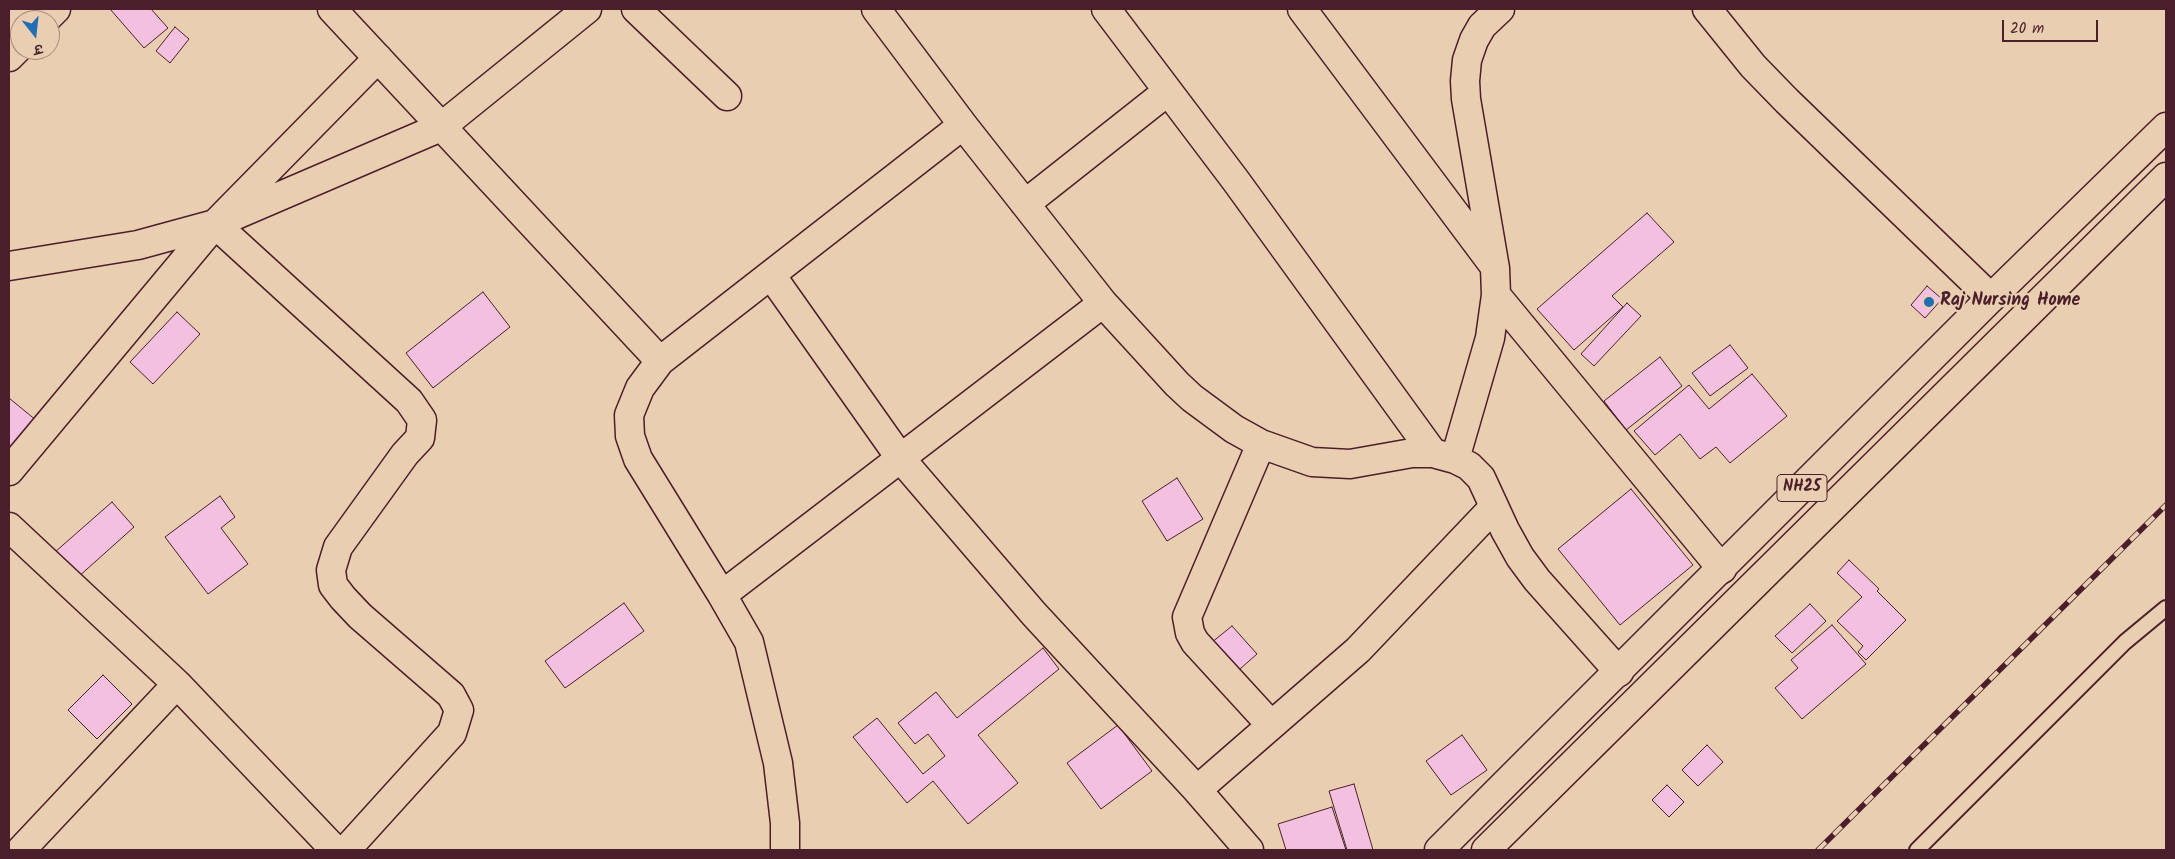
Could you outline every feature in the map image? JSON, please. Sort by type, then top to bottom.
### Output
[{"type":"street","points":[[332,9],[660,361]]},
{"type":"street","points":[[9,266],[138,245],[215,224],[441,127],[587,9]]},
{"type":"street","points":[[636,9],[726,96]]},
{"type":"street","points":[[876,9],[963,125],[1103,303],[1192,398],[1234,429],[1261,444],[1312,462],[1336,464],[1412,452],[1444,456],[1469,466],[1481,478],[1520,557],[1537,580],[1619,672]]},
{"type":"street","points":[[1106,9],[1444,456]]},
{"type":"street","points":[[1302,9],[1495,268]]},
{"type":"street","points":[[1707,9],[1753,66],[1787,101],[1991,298]]},
{"type":"street","points":[[1444,456],[1490,338],[1496,295],[1495,268],[1466,99],[1465,81],[1467,60],[1474,40],[1493,11]]},
{"type":"street","points":[[9,470],[215,224],[378,58]]},
{"type":"street","points":[[1025,204],[1168,91]]},
{"type":"street","points":[[785,850],[785,823],[778,763],[749,642],[722,594],[638,459],[630,436],[629,415],[640,388],[660,361],[963,125]]},
{"type":"street","name":"NH25","points":[[1439,850],[1722,570],[1991,298],[2166,127]]},
{"type":"street","name":"NH25","points":[[1486,850],[2166,177]]},
{"type":"street","points":[[215,224],[409,401],[422,420],[420,438],[405,454],[338,547],[331,570],[333,585],[343,598],[360,616],[451,695],[459,710],[452,733],[346,850]]},
{"type":"street","points":[[771,275],[901,459],[1034,614],[1197,790],[1249,850]]},
{"type":"street","points":[[1496,295],[1722,570]]},
{"type":"street","points":[[722,594],[1103,303]]},
{"type":"street","points":[[1261,444],[1187,617],[1190,633],[1196,642],[1271,725]]},
{"type":"street","points":[[1197,790],[1358,650],[1494,507]]},
{"type":"street","points":[[9,527],[178,684],[335,850]]},
{"type":"street","points":[[21,850],[178,684]]},
{"type":"lane","points":[[1917,850],[2125,642],[2166,608]]},
{"type":"building","points":[[110,9],[151,9],[168,28],[144,48]]},
{"type":"building","points":[[175,27],[189,39],[170,63],[156,51]]},
{"type":"building","points":[[1647,213],[1674,242],[1612,296],[1623,307],[1574,350],[1537,309]]},
{"type":"building","points":[[1927,286],[1942,299],[1925,318],[1911,305]]},
{"type":"building","points":[[483,292],[510,327],[433,388],[406,353]]},
{"type":"building","points":[[1627,303],[1641,316],[1594,366],[1581,354]]},
{"type":"building","points":[[177,312],[200,334],[153,384],[130,362]]},
{"type":"building","points":[[1730,345],[1748,368],[1710,396],[1692,373]]},
{"type":"building","points":[[1660,357],[1682,386],[1626,430],[1604,401]]},
{"type":"building","points":[[1752,374],[1787,416],[1730,463],[1716,447],[1700,459],[1680,434],[1655,455],[1634,431],[1689,385],[1709,409]]},
{"type":"building","points":[[9,398],[37,421],[9,456]]},
{"type":"building","points":[[1177,478],[1203,519],[1167,541],[1142,501]]},
{"type":"building","points":[[1631,489],[1693,565],[1620,625],[1558,549]]},
{"type":"building","points":[[220,496],[235,517],[221,528],[248,564],[208,594],[165,537]]},
{"type":"building","points":[[112,502],[134,527],[77,578],[55,552]]},
{"type":"building","points":[[1849,560],[1879,589],[1877,591],[1906,620],[1866,660],[1858,652],[1863,646],[1837,621],[1862,597],[1837,573]]},
{"type":"building","points":[[624,603],[644,631],[565,688],[545,661]]},
{"type":"building","points":[[1810,604],[1826,621],[1792,653],[1775,636]]},
{"type":"building","points":[[1832,625],[1866,664],[1802,719],[1775,688],[1798,668],[1791,660]]},
{"type":"building","points":[[1232,626],[1257,654],[1232,676],[1206,647]]},
{"type":"building","points":[[1043,648],[1059,669],[978,735],[1018,783],[968,824],[933,781],[907,803],[853,737],[877,718],[923,774],[945,756],[928,734],[915,744],[898,723],[936,692],[957,718]]},
{"type":"building","points":[[103,675],[132,704],[97,739],[68,710]]},
{"type":"building","points":[[1118,725],[1152,771],[1101,809],[1067,763]]},
{"type":"building","points":[[1462,735],[1487,770],[1451,795],[1426,761]]},
{"type":"building","points":[[1707,745],[1723,762],[1698,786],[1682,770]]},
{"type":"building","points":[[1354,784],[1373,850],[1347,850],[1329,791]]},
{"type":"building","points":[[1667,785],[1684,802],[1669,817],[1652,800]]},
{"type":"building","points":[[1332,807],[1346,850],[1286,850],[1278,824]]},
{"type":"railway","points":[[1818,850],[2166,505]]},
{"type":"place","name":"Raj Nursing Home","points":[[1929,302]]}]
